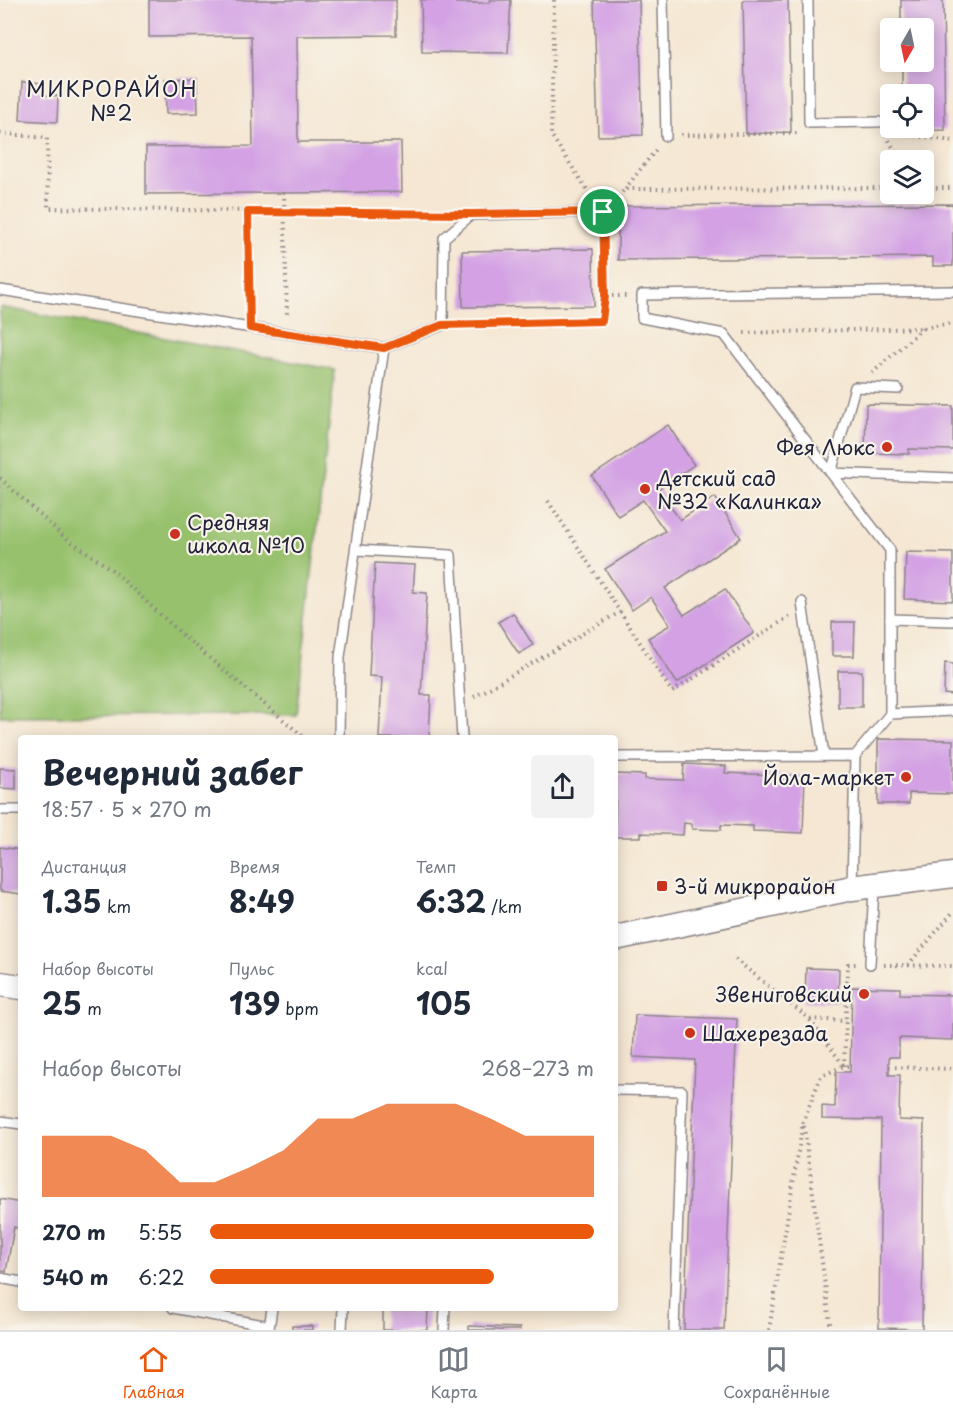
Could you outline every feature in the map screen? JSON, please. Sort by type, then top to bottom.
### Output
[{"type":"street","points":[[618,937],[863,886],[953,875]]},
{"type":"street","points":[[0,984],[18,987]]},
{"type":"lane","points":[[663,0],[666,136]]},
{"type":"lane","points":[[808,0],[809,123],[879,122]]},
{"type":"lane","points":[[0,290],[384,348],[442,325],[444,238],[471,214],[603,212]]},
{"type":"lane","points":[[870,964],[855,756],[890,714],[890,550],[724,334],[642,318],[642,295],[953,291]]},
{"type":"lane","points":[[339,735],[340,657],[384,348]]},
{"type":"lane","points":[[831,473],[855,387],[898,389]]},
{"type":"lane","points":[[831,473],[953,478]]},
{"type":"lane","points":[[356,550],[451,555],[462,735]]},
{"type":"lane","points":[[803,605],[824,756]]},
{"type":"lane","points":[[890,619],[953,621]]},
{"type":"lane","points":[[890,714],[953,711]]},
{"type":"lane","points":[[618,757],[855,756]]},
{"type":"lane","points":[[0,810],[18,810]]},
{"type":"lane","points":[[618,1090],[682,1091],[674,1330]]},
{"type":"lane","points":[[0,1121],[18,1124]]},
{"type":"lane","points":[[0,1278],[18,1281]]},
{"type":"lane","points":[[187,1311],[269,1328],[272,1311]]},
{"type":"lane","points":[[342,1330],[343,1311]]},
{"type":"lane","points":[[444,1330],[445,1311]]},
{"type":"path","points":[[442,325],[602,321],[605,296],[603,212],[551,135],[554,0]]},
{"type":"path","points":[[894,150],[884,132],[953,141]]},
{"type":"path","points":[[0,133],[46,138],[48,208],[471,214]]},
{"type":"path","points":[[603,212],[626,189],[666,136],[804,133]]},
{"type":"path","points":[[626,189],[880,188]]},
{"type":"path","points":[[934,188],[953,188]]},
{"type":"path","points":[[284,192],[287,333]]},
{"type":"path","points":[[248,212],[250,328]]},
{"type":"path","points":[[605,296],[642,295]]},
{"type":"path","points":[[724,334],[923,328],[953,323]]},
{"type":"path","points":[[855,387],[923,328]]},
{"type":"path","points":[[0,478],[62,535],[112,570],[188,640],[300,735]]},
{"type":"path","points":[[548,501],[672,693],[803,605]]},
{"type":"path","points":[[460,705],[620,612]]},
{"type":"path","points":[[908,965],[953,912]]},
{"type":"path","points":[[735,959],[809,1019],[844,1066]]},
{"type":"path","points":[[844,1066],[848,964],[953,966]]},
{"type":"path","points":[[809,1019],[846,1022]]},
{"type":"path","points":[[769,1330],[803,1122],[820,1076],[844,1066],[850,1066]]},
{"type":"path","points":[[889,1067],[953,1069]]},
{"type":"path","points":[[803,1122],[831,1330]]},
{"type":"green space","points":[[0,307],[335,370],[296,715],[0,716]]},
{"type":"building","points":[[149,0],[396,0],[396,35],[297,36],[298,142],[401,142],[402,192],[146,194],[146,147],[253,146],[251,36],[149,37]]},
{"type":"building","points":[[421,0],[490,3],[490,0],[511,0],[508,53],[422,52]]},
{"type":"building","points":[[594,0],[639,0],[643,135],[598,136]]},
{"type":"building","points":[[743,0],[788,0],[791,132],[746,134]]},
{"type":"building","points":[[901,0],[943,0],[945,130],[934,130],[934,84],[902,84],[902,72],[934,72],[934,18],[901,18]]},
{"type":"building","points":[[197,78],[198,113],[166,114],[165,79]]},
{"type":"building","points":[[22,82],[42,84],[42,95],[58,96],[57,122],[20,120]]},
{"type":"building","points":[[953,204],[953,266],[933,266],[933,257],[618,260],[618,206]]},
{"type":"building","points":[[593,249],[594,306],[463,307],[462,251]]},
{"type":"building","points":[[866,404],[953,406],[953,450],[909,449],[909,454],[865,453]]},
{"type":"building","points":[[668,425],[694,465],[658,489],[680,520],[715,497],[741,538],[665,588],[684,615],[725,589],[754,633],[677,683],[648,638],[670,625],[651,597],[632,610],[605,569],[665,531],[643,500],[618,516],[592,476]]},
{"type":"building","points":[[906,552],[953,553],[953,601],[904,599]]},
{"type":"building","points":[[375,563],[415,565],[413,592],[427,593],[421,695],[431,695],[429,735],[379,735],[382,677],[369,676]]},
{"type":"building","points":[[513,613],[533,645],[519,654],[498,622]]},
{"type":"building","points":[[832,622],[855,622],[854,656],[832,656]]},
{"type":"building","points":[[945,663],[953,664],[953,695],[944,694]]},
{"type":"building","points":[[838,671],[862,671],[862,707],[838,707]]},
{"type":"building","points":[[878,739],[953,740],[953,794],[909,793],[909,804],[878,804]]},
{"type":"building","points":[[684,764],[726,766],[725,773],[805,776],[803,833],[753,831],[753,826],[721,825],[721,830],[692,829],[692,824],[684,823],[683,835],[641,833],[641,837],[618,837],[618,774],[645,775],[645,779],[683,780]]},
{"type":"building","points":[[0,768],[16,769],[16,789],[0,788]]},
{"type":"building","points":[[0,847],[18,850],[18,894],[0,891]]},
{"type":"building","points":[[806,968],[839,969],[838,1002],[805,1001]]},
{"type":"building","points":[[852,987],[900,988],[900,994],[953,995],[953,1040],[899,1038],[899,1057],[889,1057],[889,1075],[900,1075],[899,1120],[924,1121],[922,1329],[879,1328],[881,1120],[822,1119],[822,1106],[835,1107],[836,1072],[850,1072]]},
{"type":"building","points":[[635,1015],[737,1019],[724,1330],[684,1330],[695,1060],[633,1057]]},
{"type":"building","points":[[0,1199],[18,1202],[18,1228],[14,1227],[6,1272],[0,1270]]},
{"type":"building","points":[[383,1311],[428,1311],[427,1330],[383,1330]]},
{"type":"building","points":[[292,1326],[312,1326],[312,1330],[292,1330]]},
{"type":"building","points":[[469,1326],[520,1328],[520,1330],[469,1330]]},
{"type":"place","name":"Фея Люкс","points":[[887,447]]},
{"type":"place","name":"Детский сад №32 «Калинка»","points":[[645,489]]},
{"type":"place","name":"Средняя школа №10","points":[[175,534]]},
{"type":"place","name":"Йола-маркет","points":[[906,777]]},
{"type":"place","name":"3-й микрорайон","points":[[662,886]]},
{"type":"place","name":"Звениговский","points":[[864,994]]},
{"type":"place","name":"Шахерезада","points":[[690,1033]]},
{"type":"district","name":"МИКРОРАЙОН №2","points":[[112,100]]},
{"type":"route","points":[[248,212],[471,214],[603,212],[605,296],[602,321],[442,325],[384,348],[250,328],[248,212]]}]
